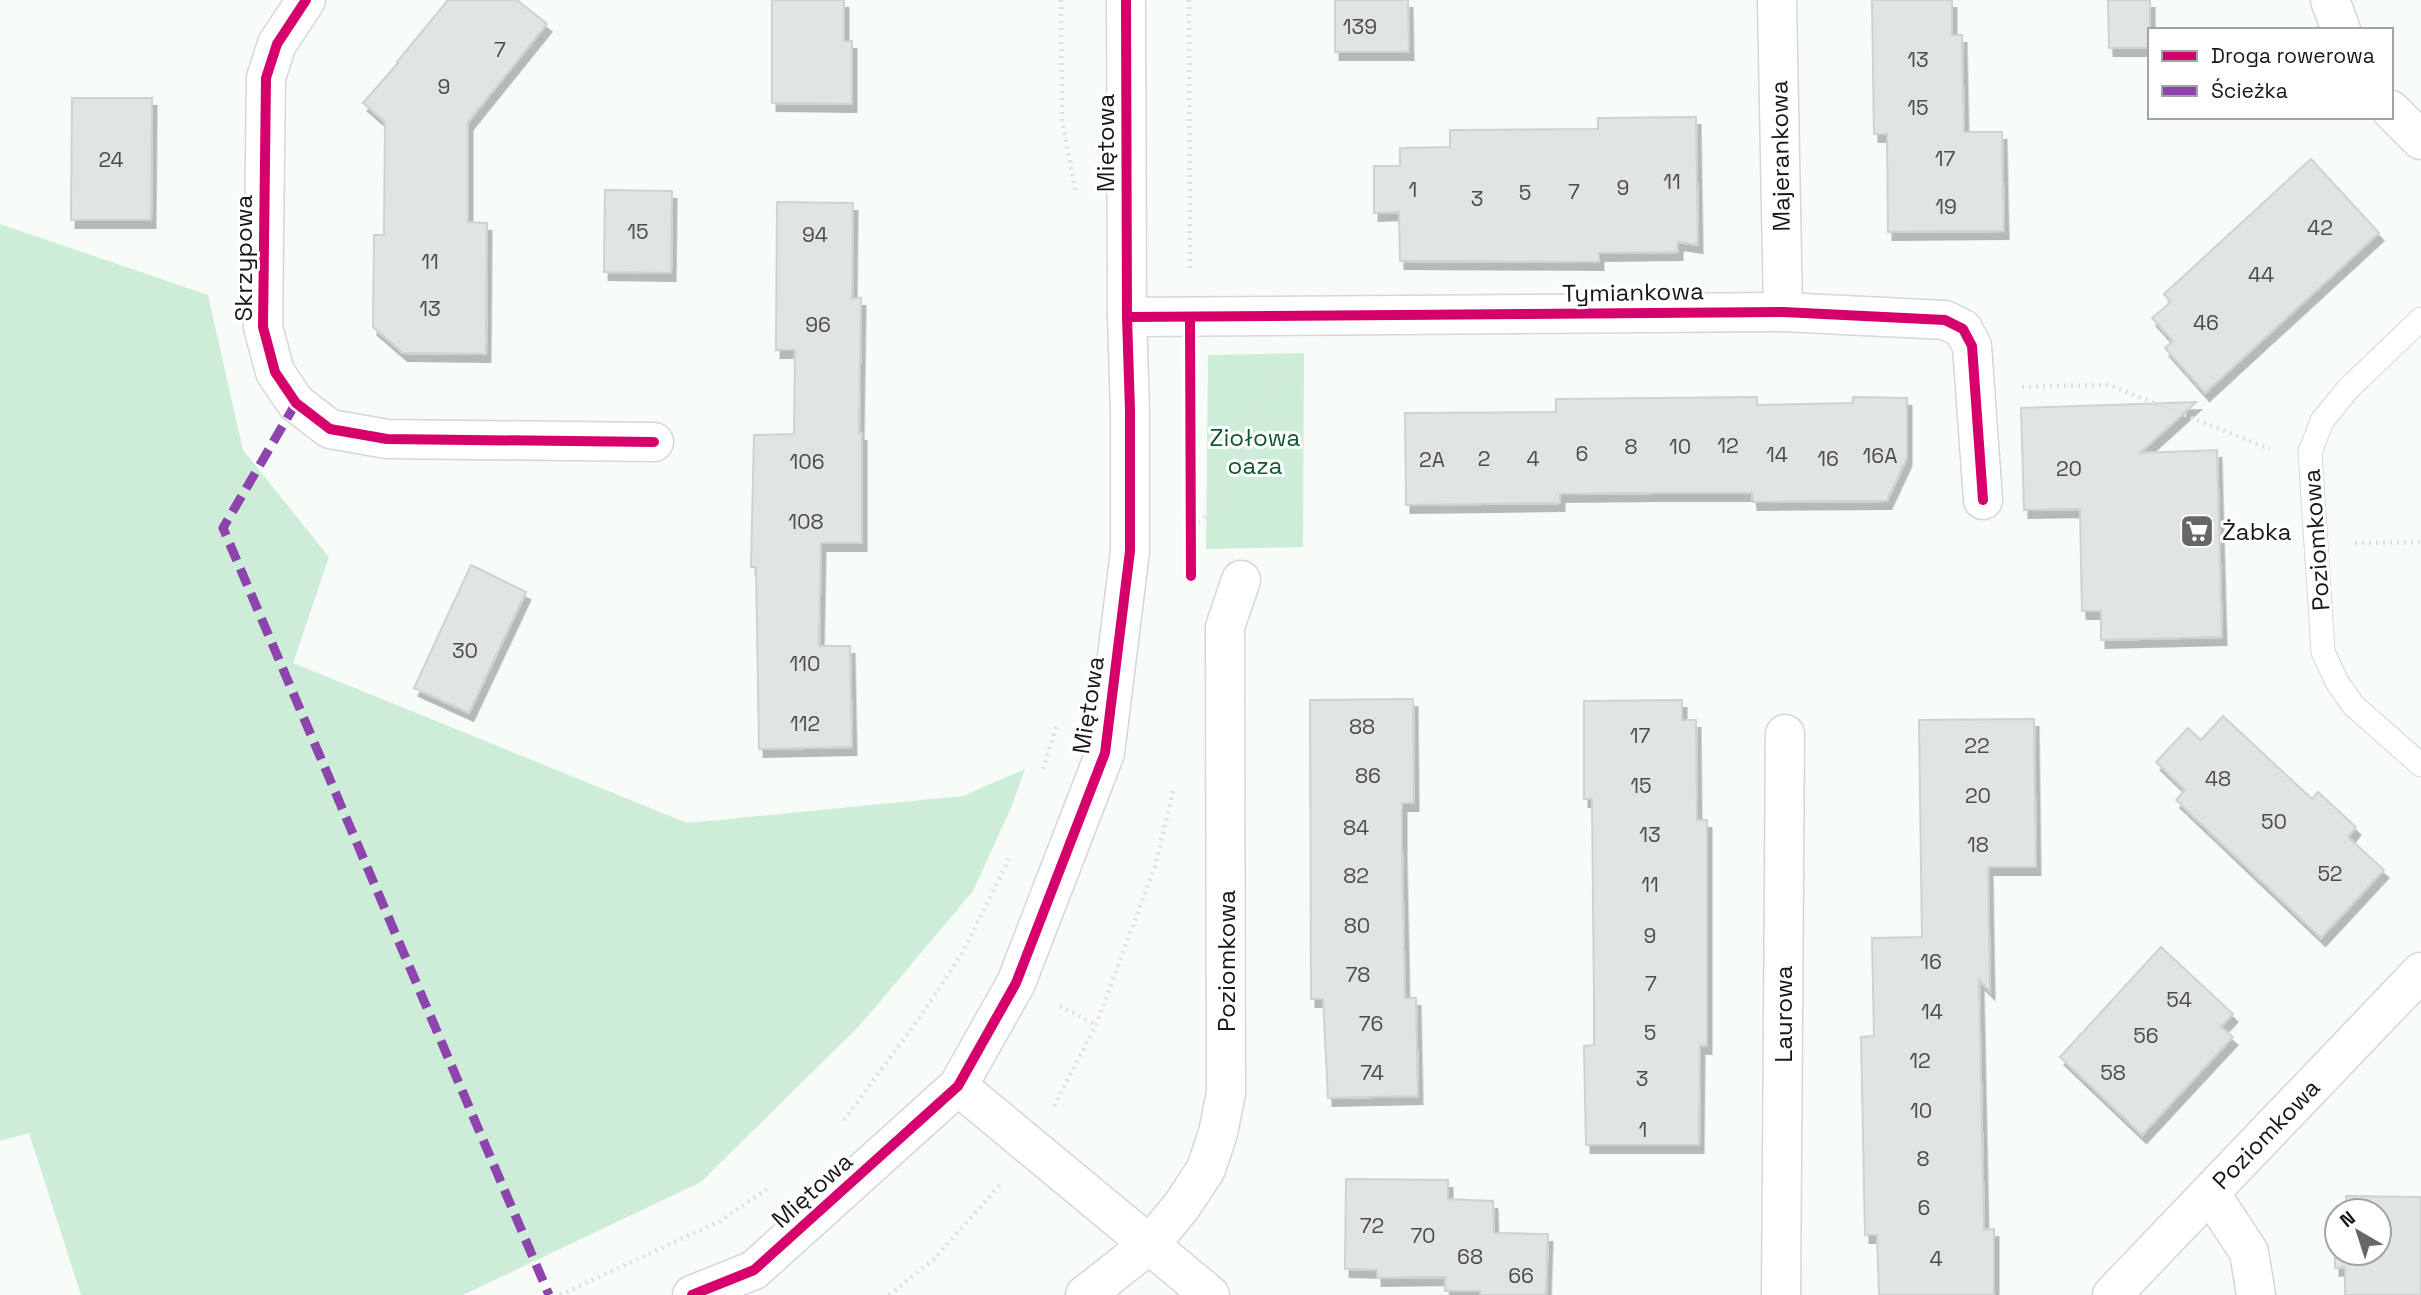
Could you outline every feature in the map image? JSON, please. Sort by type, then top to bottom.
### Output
[{"type":"street","name":"Skrzypowa","points":[[306,0],[278,44],[267,78],[266,92],[262,327],[275,372],[296,403],[330,429],[387,439],[654,442]]},
{"type":"street","name":"Miętowa","points":[[692,1295],[743,1283],[958,1086],[1017,983],[1105,753],[1130,551],[1130,411],[1126,317],[1126,0]]},
{"type":"street","name":"Majerankowa","points":[[1777,0],[1783,312]]},
{"type":"street","points":[[2330,0],[2340,28]]},
{"type":"street","points":[[2393,112],[2421,140]]},
{"type":"street","name":"Tymiankowa","points":[[1126,317],[1783,312],[1945,320],[1963,329],[1972,346],[1983,500]]},
{"type":"street","name":"Poziomkowa","points":[[1150,1244],[1181,1208],[1206,1168],[1218,1133],[1226,1093],[1225,627],[1241,580]]},
{"type":"street","name":"Laurowa","points":[[1781,1295],[1785,734]]},
{"type":"street","name":"Poziomkowa","points":[[2112,1295],[2421,972]]},
{"type":"street","points":[[958,1086],[1210,1295]]},
{"type":"street","points":[[2210,1193],[2249,1252],[2256,1295]]},
{"type":"street","points":[[1085,1295],[1150,1244]]},
{"type":"lane","name":"Poziomkowa","points":[[2421,319],[2339,400],[2322,421],[2310,452],[2323,652],[2353,705],[2421,765]]},
{"type":"path","points":[[1060,0],[1062,121],[1076,205]]},
{"type":"path","points":[[1189,0],[1191,576],[1241,580]]},
{"type":"path","points":[[1191,526],[1212,511],[1225,494],[1235,474],[1246,438],[1265,400],[1284,371],[1293,363]]},
{"type":"path","points":[[1975,388],[2109,385],[2266,449],[2310,452]]},
{"type":"path","points":[[2316,543],[2421,542]]},
{"type":"path","points":[[1041,777],[1061,711]]},
{"type":"path","points":[[889,1295],[933,1260],[1033,1147],[1096,1025],[1155,866],[1177,776]]},
{"type":"path","points":[[836,1128],[920,1017],[962,954],[1010,858]]},
{"type":"path","points":[[560,1295],[720,1221],[776,1183]]},
{"type":"green space","points":[[0,224],[208,295],[243,450],[329,557],[293,663],[687,823],[963,796],[1025,769],[1011,808],[973,891],[861,1024],[701,1182],[463,1295],[81,1295],[29,1133],[0,1141]]},
{"type":"green space","name":"Ziołowa oaza","points":[[1304,353],[1303,547],[1206,549],[1208,355]]},
{"type":"building","points":[[448,0],[517,0],[547,24],[468,122],[468,222],[487,223],[486,354],[403,353],[373,327],[374,235],[384,235],[385,122],[363,103]]},
{"type":"building","points":[[772,0],[844,0],[844,41],[852,41],[852,104],[772,103]]},
{"type":"building","points":[[1335,0],[1408,0],[1409,52],[1335,52]]},
{"type":"building","points":[[1872,0],[1952,0],[1952,35],[1962,35],[1964,132],[2002,132],[2004,231],[1888,232],[1887,134],[1874,134]]},
{"type":"building","points":[[2108,0],[2150,0],[2148,48],[2109,48]]},
{"type":"building","points":[[72,98],[152,98],[151,220],[71,220]]},
{"type":"building","points":[[1696,117],[1698,245],[1678,242],[1678,252],[1599,253],[1599,262],[1400,261],[1399,212],[1374,213],[1374,166],[1400,166],[1400,148],[1450,147],[1450,130],[1598,129],[1598,118]]},
{"type":"building","points":[[2311,159],[2379,233],[2205,393],[2165,348],[2173,341],[2152,318],[2171,302],[2164,294]]},
{"type":"building","points":[[605,190],[672,191],[671,273],[604,272]]},
{"type":"building","points":[[777,202],[853,203],[852,298],[861,298],[859,433],[862,433],[862,543],[821,543],[819,646],[850,646],[852,747],[759,749],[756,567],[751,567],[754,435],[794,434],[795,350],[776,350]]},
{"type":"building","points":[[1757,397],[1757,405],[1853,403],[1853,397],[1907,398],[1907,458],[1887,501],[1753,502],[1752,493],[1656,493],[1560,494],[1560,503],[1406,505],[1405,413],[1556,412],[1556,399]]},
{"type":"building","points":[[2196,402],[2140,453],[2217,450],[2222,637],[2101,640],[2101,611],[2082,611],[2080,509],[2024,510],[2021,408]]},
{"type":"building","points":[[471,565],[526,592],[469,713],[414,688]]},
{"type":"building","points":[[1413,699],[1414,803],[1402,803],[1402,850],[1405,998],[1416,998],[1418,1096],[1328,1098],[1323,999],[1311,999],[1310,700]]},
{"type":"building","points":[[1682,700],[1682,720],[1696,720],[1697,820],[1707,820],[1707,1046],[1700,1046],[1699,1145],[1586,1145],[1584,1046],[1594,1045],[1594,998],[1592,799],[1584,799],[1584,701]]},
{"type":"building","points":[[2223,716],[2312,799],[2318,792],[2356,827],[2348,837],[2384,870],[2321,938],[2176,800],[2185,790],[2156,762],[2188,728],[2201,740]]},
{"type":"building","points":[[2034,719],[2036,867],[1988,867],[1990,991],[1979,980],[1984,1230],[1994,1229],[1994,1295],[1879,1295],[1877,1235],[1865,1235],[1861,1037],[1874,1036],[1872,938],[1922,937],[1919,720]]},
{"type":"building","points":[[2161,947],[2233,1014],[2221,1027],[2233,1037],[2142,1135],[2060,1057]]},
{"type":"building","points":[[1346,1179],[1448,1180],[1448,1199],[1493,1201],[1494,1233],[1548,1234],[1546,1295],[1480,1295],[1480,1291],[1445,1291],[1446,1277],[1377,1278],[1377,1270],[1345,1269]]},
{"type":"building","points":[[2346,1196],[2421,1197],[2421,1295],[2345,1295],[2345,1267],[2393,1267],[2393,1197]]},
{"type":"marked path","points":[[296,403],[223,528],[549,1295]]},
{"type":"cycle path","points":[[306,0],[277,44],[266,78],[263,327],[275,372],[296,403],[330,429],[387,439],[654,442]]},
{"type":"cycle path","points":[[692,1295],[754,1270],[958,1086],[1016,983],[1105,753],[1130,551],[1126,0]]},
{"type":"cycle path","points":[[1127,317],[1783,312],[1945,320],[1963,329],[1972,346],[1983,500]]},
{"type":"cycle path","points":[[1190,318],[1191,576]]},
{"type":"place","name":"Żabka","points":[[2197,531]]}]
